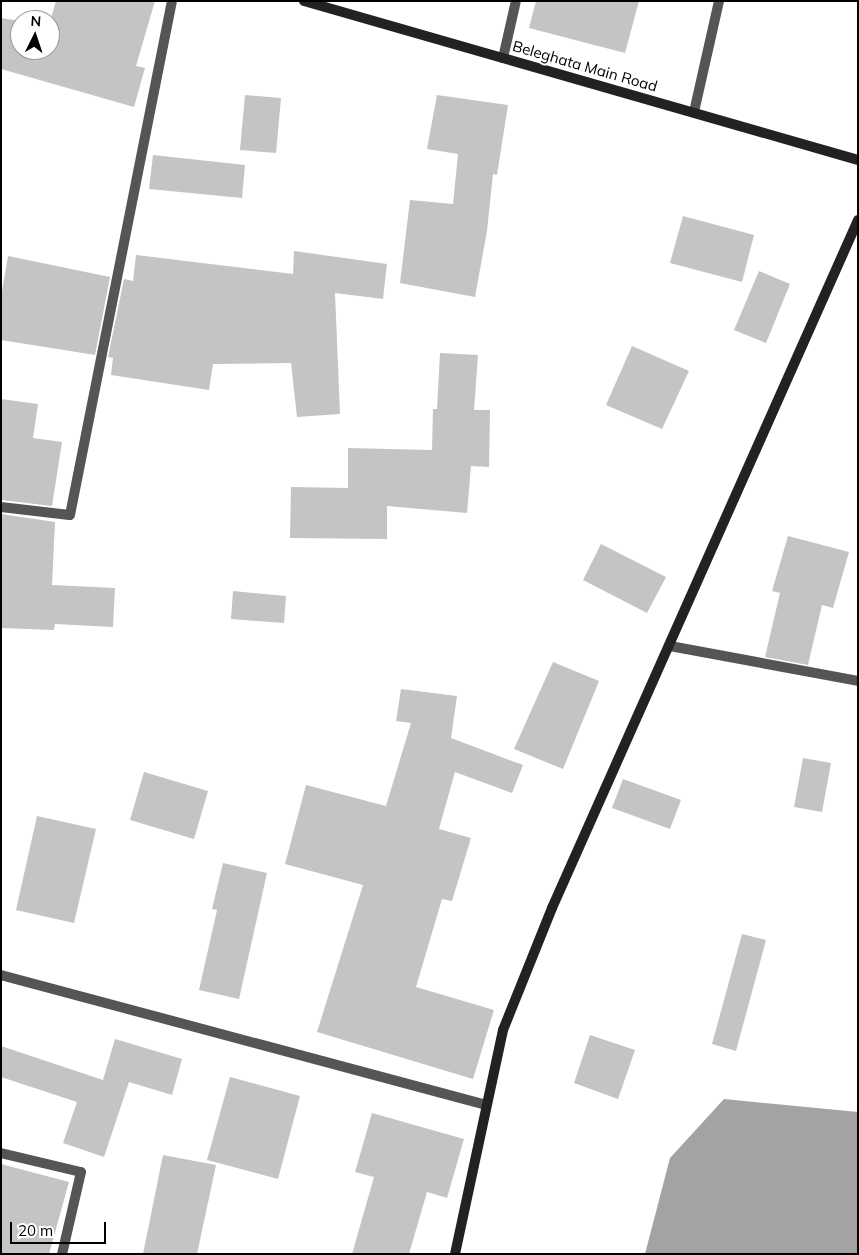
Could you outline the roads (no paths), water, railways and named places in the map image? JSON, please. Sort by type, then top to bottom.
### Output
[{"type":"street","points":[[1,507],[70,515],[172,1]]},
{"type":"street","name":"Beleghata Main Road","points":[[304,1],[328,5],[503,58],[858,160]]},
{"type":"street","points":[[503,58],[516,1]]},
{"type":"street","points":[[694,112],[719,1]]},
{"type":"street","points":[[454,1254],[503,1030],[552,908],[858,220]]},
{"type":"street","points":[[670,646],[858,682]]},
{"type":"street","points":[[1,976],[486,1106]]},
{"type":"street","points":[[1,1153],[80,1172],[62,1254]]}]
